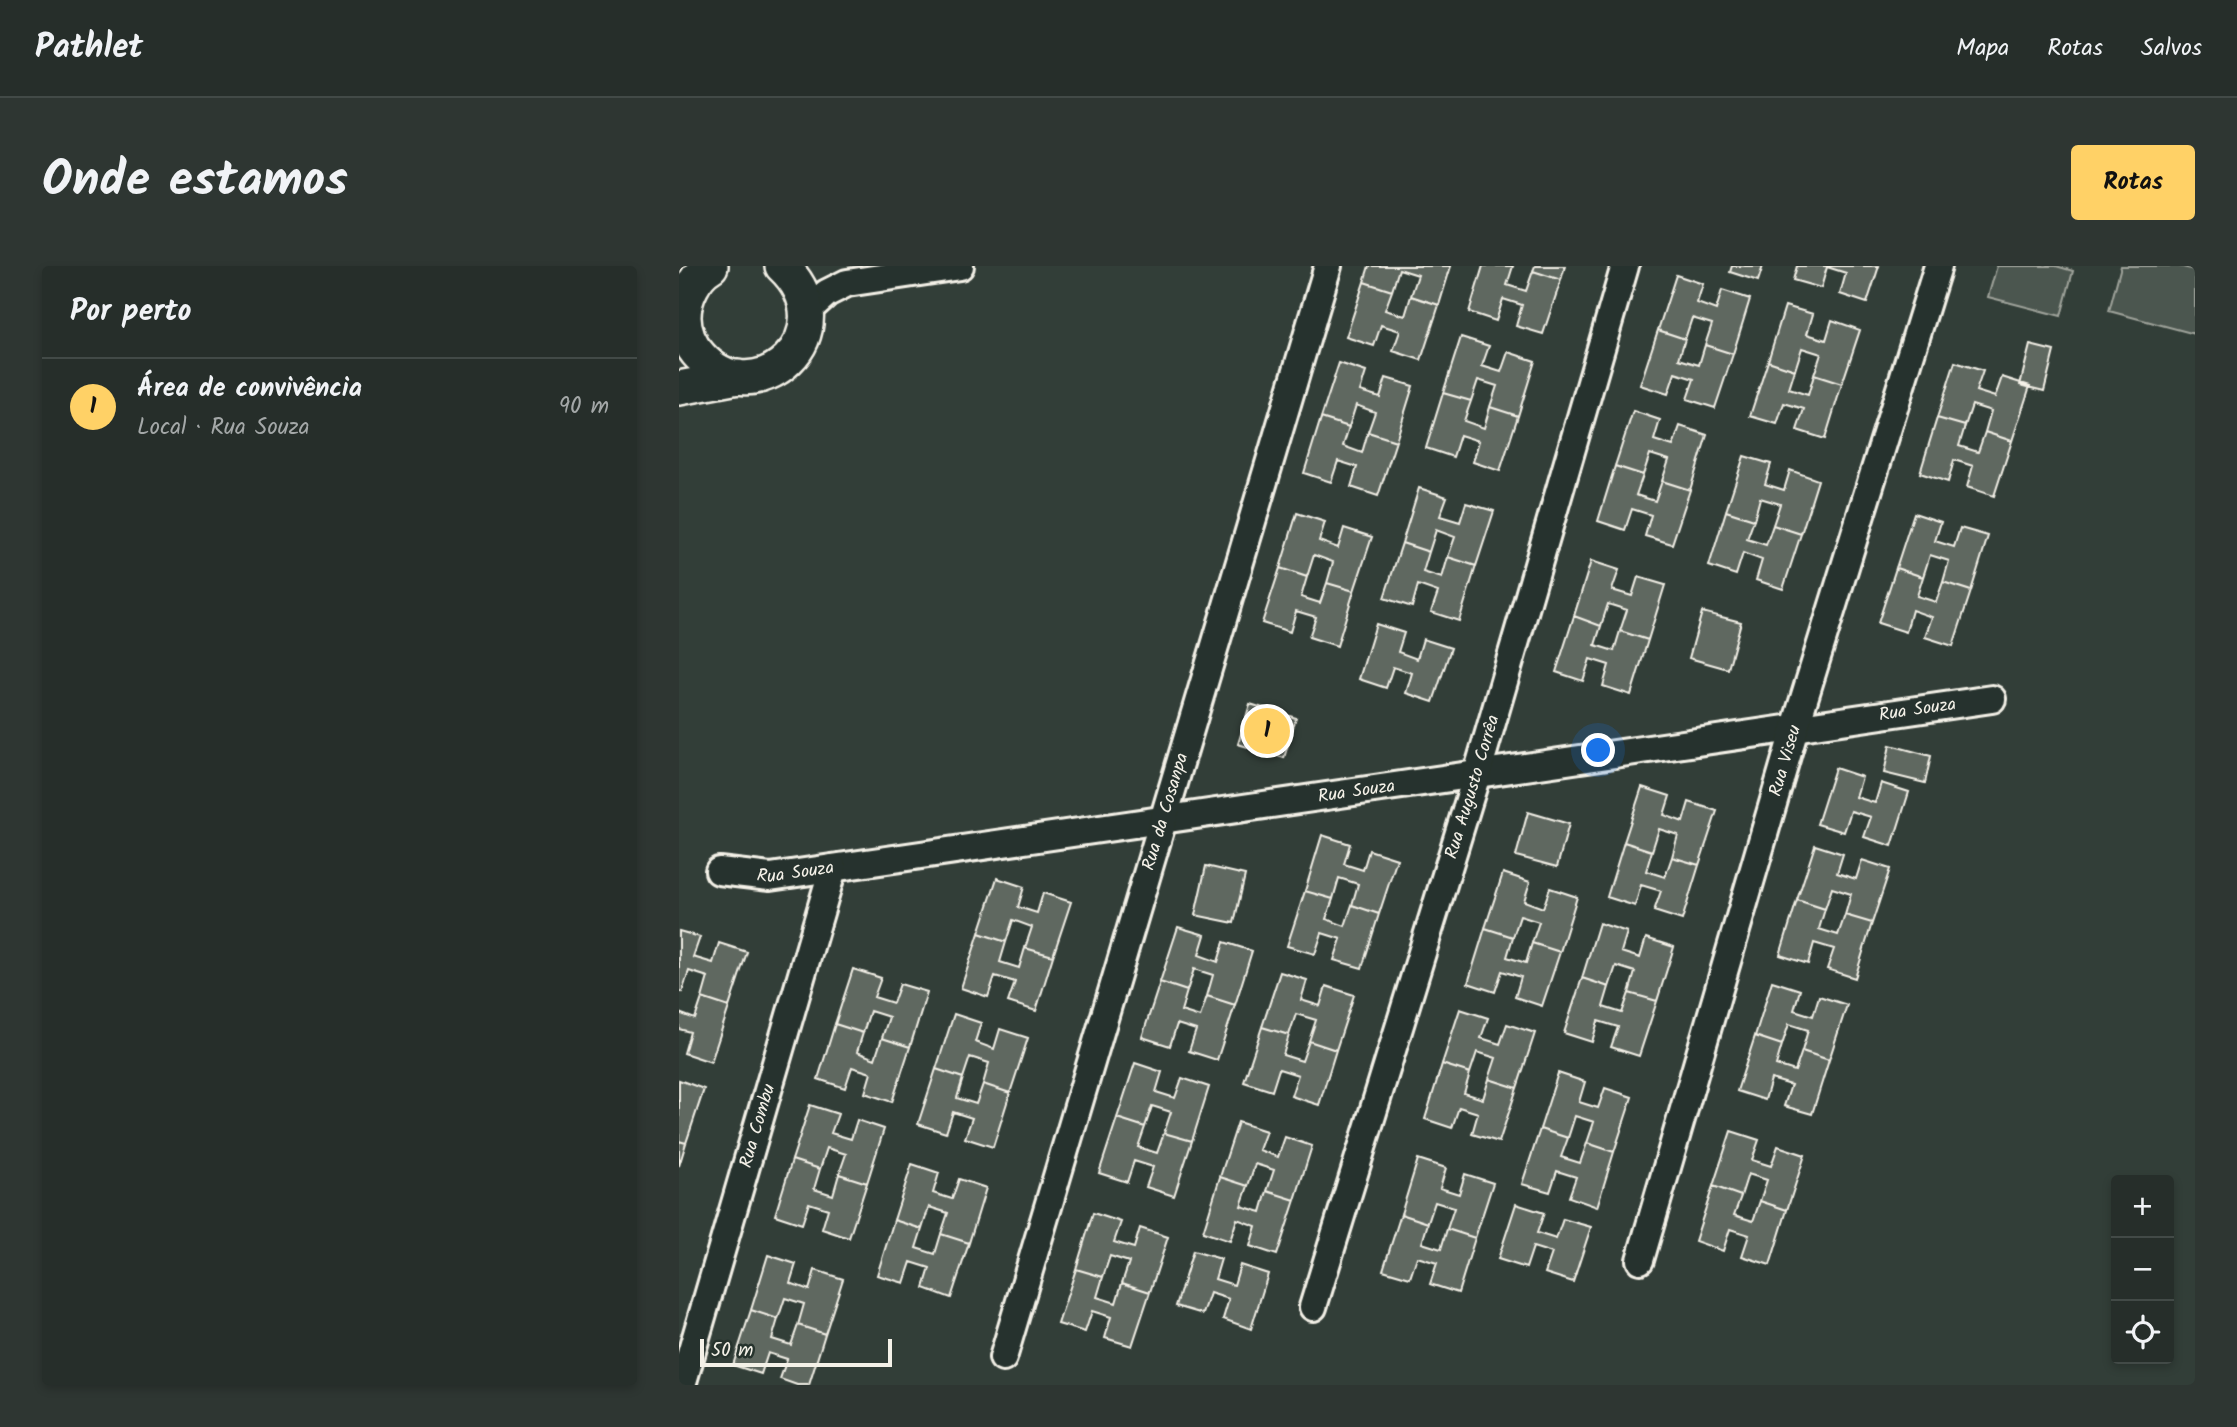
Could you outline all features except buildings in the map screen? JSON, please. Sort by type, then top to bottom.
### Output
[{"type":"street","points":[[711,266],[704,270],[689,291],[682,317],[694,349],[700,356],[721,373],[738,377]]},
{"type":"street","points":[[679,388],[738,377],[756,377],[773,371],[788,360],[800,346],[806,329],[807,311],[803,293],[794,277],[782,266]]},
{"type":"street","points":[[807,311],[827,293],[847,283],[960,266]]},
{"type":"street","name":"Rua da Cosanpa","points":[[1003,1358],[1328,266]]},
{"type":"street","name":"Rua Augusto Corrêa","points":[[1313,1307],[1477,775],[1625,266]]},
{"type":"street","name":"Rua Viseu","points":[[1640,1260],[1795,728],[1938,266]]},
{"type":"street","name":"Rua Souza","points":[[719,871],[770,877],[1992,699]]},
{"type":"street","name":"Rua Combu","points":[[682,1385],[833,868]]},
{"type":"shaded area","points":[[1997,266],[2056,266],[2073,271],[2061,316],[1988,297]]},
{"type":"shaded area","points":[[2121,266],[2179,266],[2195,270],[2195,334],[2109,311]]},
{"type":"place","name":"Área de convivência","points":[[1267,731]]}]
